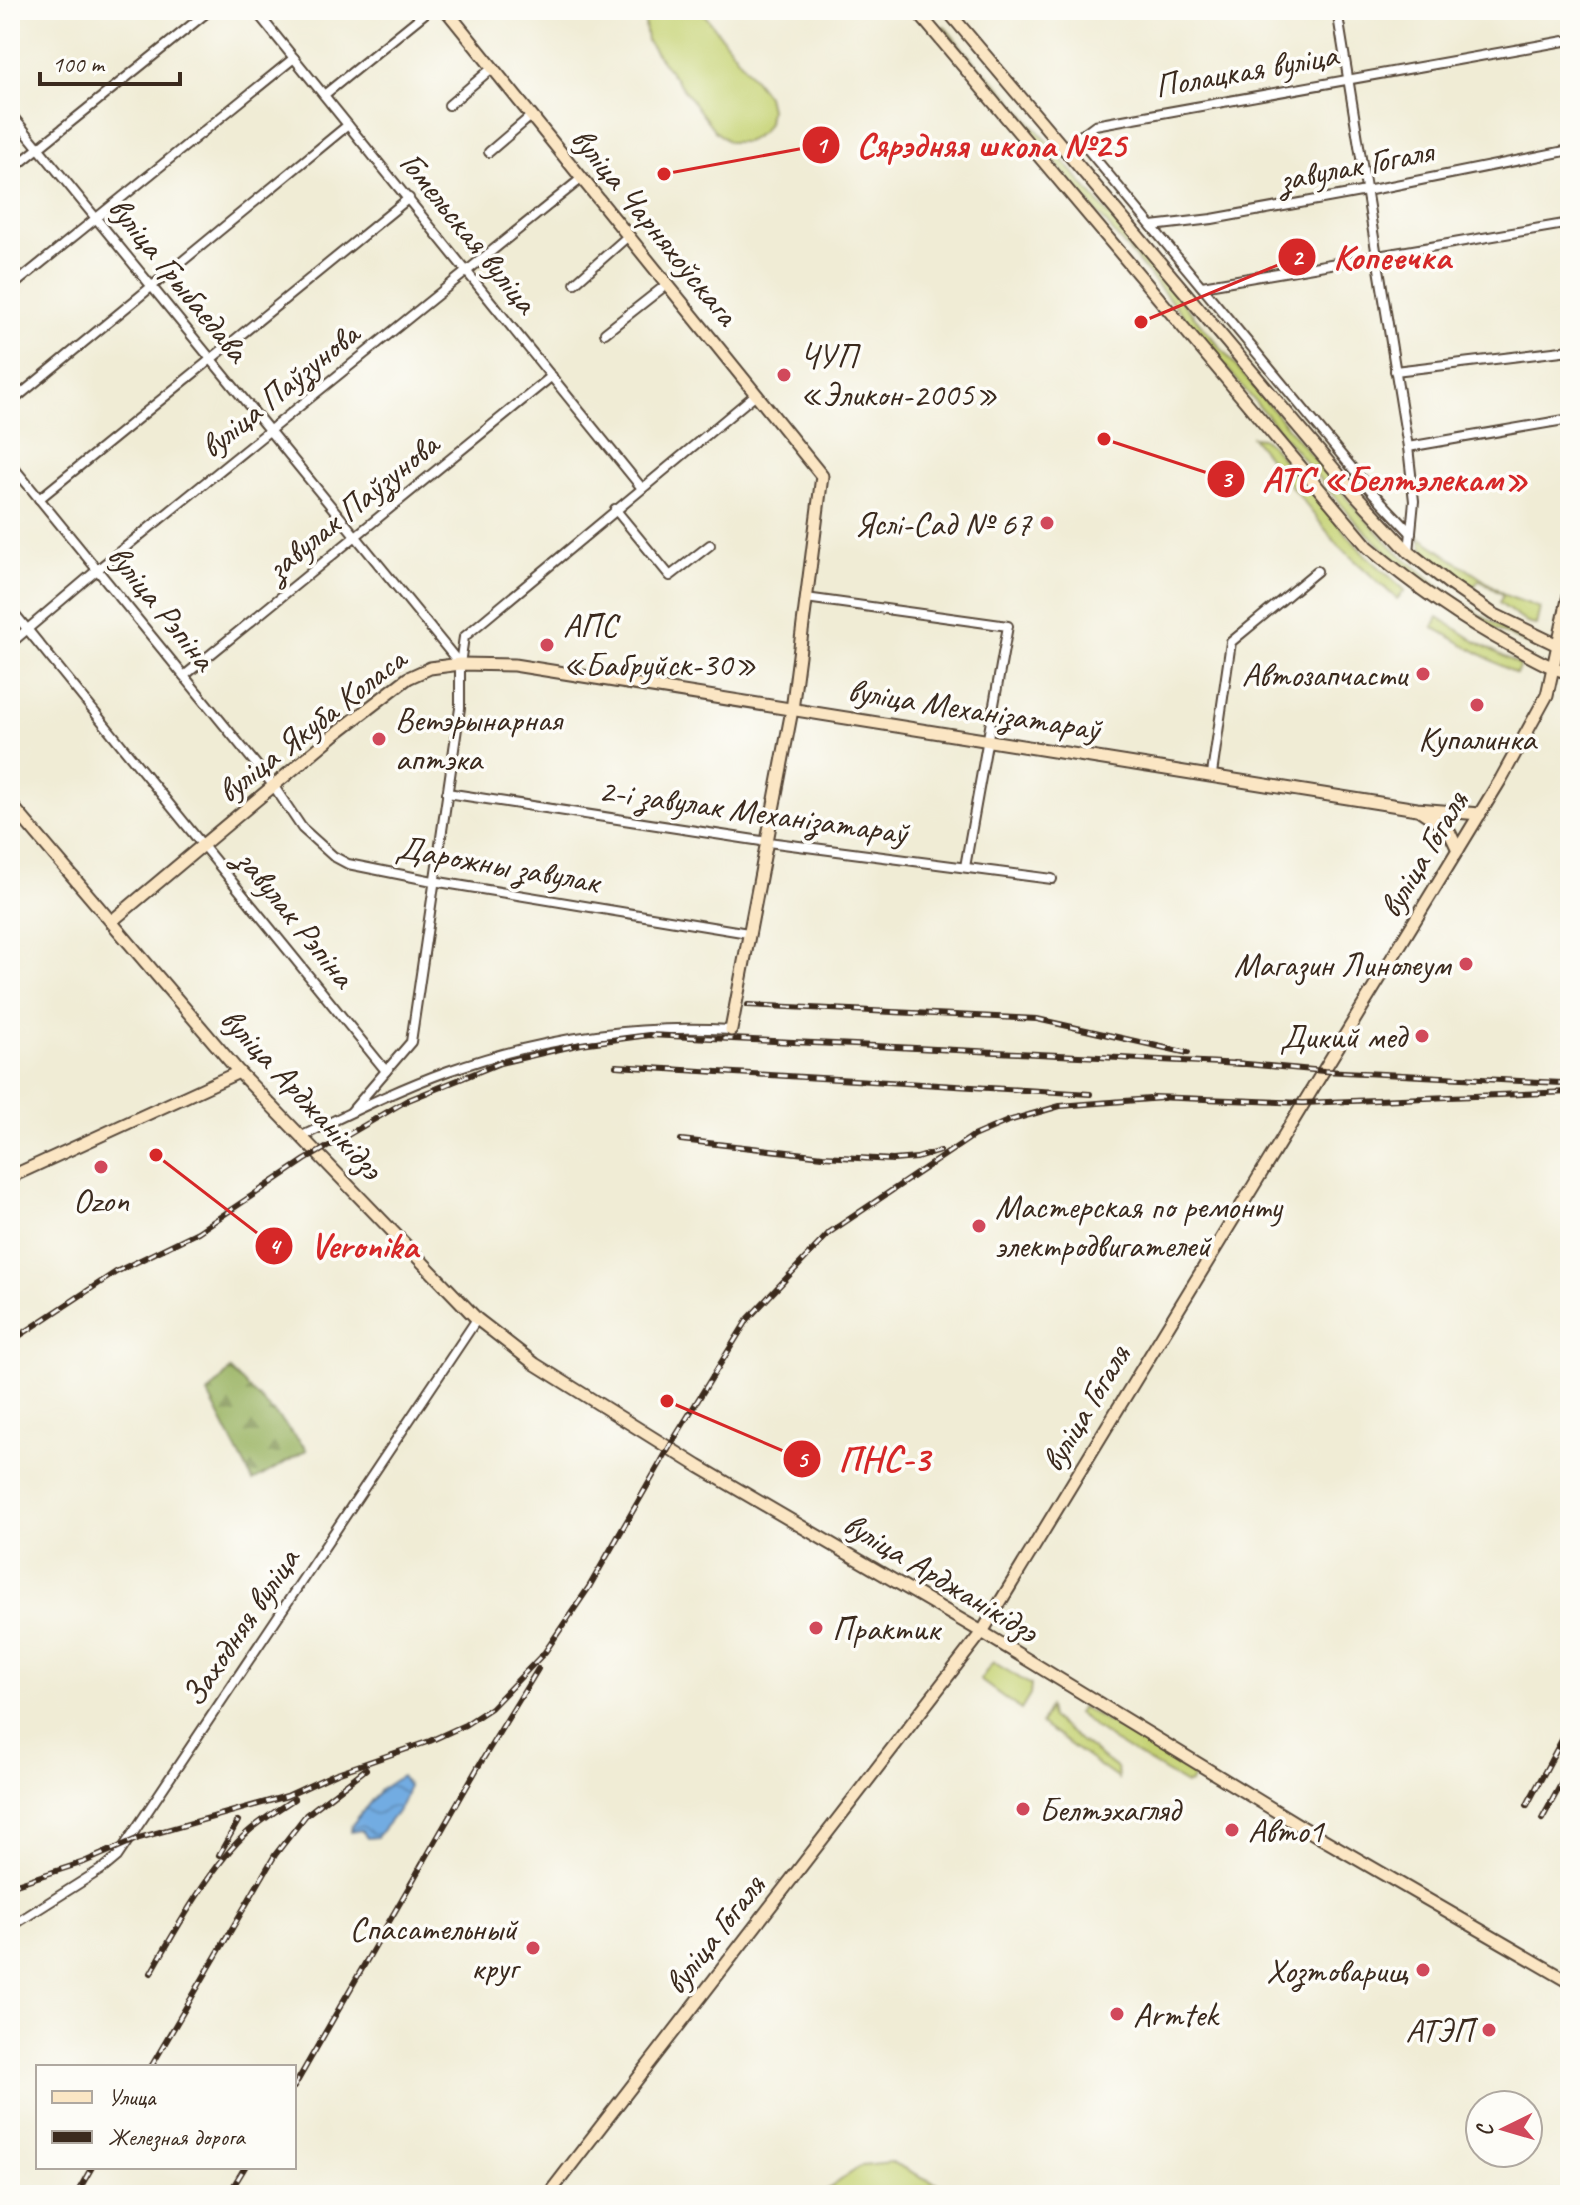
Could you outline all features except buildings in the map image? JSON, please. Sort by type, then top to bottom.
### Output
[{"type":"main road","name":"вуліца Чарняхоўскага","points":[[446,10],[822,476],[806,598]]},
{"type":"main road","points":[[916,10],[1368,547],[1468,622],[1554,669],[1570,673]]},
{"type":"main road","points":[[928,25],[947,11],[1356,495],[1409,552],[1493,614],[1565,649]]},
{"type":"main road","name":"вуліца Гогаля","points":[[548,2195],[982,1632],[1480,814],[1547,695],[1554,669],[1565,649],[1570,590]]},
{"type":"main road","points":[[731,1030],[792,710],[806,598]]},
{"type":"main road","name":"вуліца Механізатараў","points":[[460,664],[514,665],[1417,809],[1480,814]]},
{"type":"main road","name":"вуліца Якуба Коласа","points":[[112,921],[273,785],[408,678],[430,668],[460,664]]},
{"type":"main road","name":"вуліца Арджанікідзэ","points":[[10,803],[239,1072],[477,1319],[535,1364],[669,1449],[982,1632],[1302,1827],[1570,1982]]},
{"type":"main road","points":[[1417,809],[1448,829],[1458,850]]},
{"type":"main road","points":[[10,1177],[239,1072]]},
{"type":"street","points":[[10,171],[210,10]]},
{"type":"street","name":"Гомельская вуліца","points":[[255,10],[641,487]]},
{"type":"street","points":[[324,95],[429,10]]},
{"type":"street","points":[[975,10],[989,13],[1007,10]]},
{"type":"street","points":[[1337,10],[1408,447],[1414,501],[1409,552]]},
{"type":"street","name":"Полацкая вуліца","points":[[1063,149],[1095,125],[1570,40]]},
{"type":"street","points":[[10,288],[294,58]]},
{"type":"street","points":[[449,105],[491,69]]},
{"type":"street","name":"вуліца Грыбаедава","points":[[10,113],[460,664]]},
{"type":"street","points":[[489,152],[531,116]]},
{"type":"street","points":[[10,403],[348,125]]},
{"type":"street","points":[[1079,139],[1373,493],[1411,533]]},
{"type":"street","name":"завулак Гогаля","points":[[1152,226],[1212,219],[1366,191],[1570,150]]},
{"type":"street","name":"вуліца Паўзунова","points":[[10,644],[97,570],[582,178]]},
{"type":"street","points":[[39,499],[409,198]]},
{"type":"street","points":[[1202,286],[1570,223]]},
{"type":"street","points":[[575,283],[627,237]]},
{"type":"street","points":[[605,333],[666,285]]},
{"type":"street","points":[[1395,371],[1570,350]]},
{"type":"street","name":"завулак Паўзунова","points":[[184,676],[552,376]]},
{"type":"street","name":"вуліца Якуба Коласа","points":[[460,664],[464,637],[756,394]]},
{"type":"street","points":[[1408,447],[1570,419]]},
{"type":"street","name":"вуліца Рэпіна","points":[[10,463],[273,785]]},
{"type":"street","points":[[615,509],[670,576],[710,545]]},
{"type":"street","points":[[1212,774],[1231,642],[1317,571]]},
{"type":"street","points":[[806,598],[1008,626],[965,867]]},
{"type":"street","name":"завулак Рэпіна","points":[[10,608],[386,1071]]},
{"type":"street","points":[[351,1112],[411,1042],[460,708],[460,664]]},
{"type":"street","name":"Дарожны завулак","points":[[273,785],[302,828],[333,856],[348,864],[748,933]]},
{"type":"street","name":"2-і завулак Механізатараў","points":[[447,793],[768,842],[1052,879]]},
{"type":"street","points":[[10,823],[22,817]]},
{"type":"street","points":[[302,1136],[435,1076],[478,1061],[584,1036],[647,1029],[731,1030]]},
{"type":"street","name":"Заходняя вуліца","points":[[10,1927],[117,1857],[477,1319]]},
{"type":"green space","points":[[650,10],[701,10],[767,96],[770,109],[768,123],[762,132],[746,142],[729,142],[715,131],[647,41],[645,24]]},
{"type":"green space","points":[[944,26],[975,63],[1001,87],[1359,512],[1395,550],[1481,616],[1542,648],[1538,649],[1479,622],[1389,554],[1354,520]]},
{"type":"green space","points":[[1252,437],[1262,438],[1271,445],[1363,553],[1405,590],[1397,599],[1338,545]]},
{"type":"green space","points":[[1420,537],[1507,596],[1540,608],[1536,625],[1527,623],[1499,603],[1503,595],[1479,580],[1474,587],[1440,567],[1427,554]]},
{"type":"green space","points":[[1438,617],[1520,665],[1516,674],[1433,627]]},
{"type":"green space","points":[[230,1370],[307,1450],[253,1481],[208,1394]]},
{"type":"green space","points":[[993,1662],[1031,1685],[1030,1695],[1021,1710],[980,1680]]},
{"type":"green space","points":[[1049,1707],[1051,1718],[1117,1769],[1118,1779],[1041,1724]]},
{"type":"green space","points":[[1082,1707],[1190,1771],[1194,1776],[1191,1783],[1186,1784],[1112,1740],[1077,1713]]},
{"type":"green space","points":[[891,2162],[949,2190],[973,2195],[807,2195],[824,2192],[862,2165]]},
{"type":"water","points":[[401,1776],[408,1786],[403,1801],[377,1837],[367,1838],[361,1830],[351,1832],[351,1826],[380,1790]]},
{"type":"railway","points":[[748,1005],[1037,1019],[1188,1053]]},
{"type":"railway","points":[[10,1342],[116,1272],[198,1232],[305,1160],[406,1101],[500,1063],[581,1044],[649,1035],[1243,1064]]},
{"type":"railway","points":[[1235,1063],[1324,1071],[1562,1083]]},
{"type":"railway","points":[[616,1066],[1090,1094]]},
{"type":"railway","points":[[1154,1097],[1303,1103],[1570,1092]]},
{"type":"railway","points":[[10,1886],[84,1862],[139,1838],[287,1796],[337,1773],[430,1741],[465,1725],[491,1708],[545,1652],[589,1587],[748,1319],[830,1232],[973,1136],[1008,1121],[1060,1106],[1163,1098]]},
{"type":"railway","points":[[681,1140],[823,1156],[893,1160],[917,1158],[940,1151]]},
{"type":"railway","points":[[296,2084],[478,1767],[538,1669]]},
{"type":"railway","points":[[1527,1805],[1570,1725]]},
{"type":"railway","points":[[1542,1819],[1570,1768]]},
{"type":"railway","points":[[152,2065],[275,1855],[306,1815],[366,1769]]},
{"type":"railway","points":[[151,1973],[196,1898],[235,1844],[265,1818],[294,1799]]},
{"type":"railway","points":[[219,1855],[238,1821]]},
{"type":"railway","points":[[76,2195],[91,2169]]},
{"type":"railway","points":[[228,2195],[244,2169]]},
{"type":"place","name":"Сярэдняя школа №25","points":[[664,174]]},
{"type":"place","name":"Копеечка","points":[[1141,322]]},
{"type":"place","name":"ЧУП «Эликон-2005»","points":[[784,375]]},
{"type":"place","name":"АТС «Белтэлекам»","points":[[1104,439]]},
{"type":"place","name":"Яслі-Сад № 67","points":[[1047,523]]},
{"type":"place","name":"АПС «Бабруйск-30»","points":[[547,645]]},
{"type":"place","name":"Автозапчасти","points":[[1423,674]]},
{"type":"place","name":"Купалинка","points":[[1477,705]]},
{"type":"place","name":"Ветэрынарная аптэка","points":[[379,739]]},
{"type":"place","name":"Магазин Линолеум","points":[[1466,964]]},
{"type":"place","name":"Дикий мед","points":[[1422,1036]]},
{"type":"place","name":"Veronika","points":[[156,1155]]},
{"type":"place","name":"Ozon","points":[[101,1167]]},
{"type":"place","name":"Мастерская по ремонту электродвигателей","points":[[979,1226]]},
{"type":"place","name":"ПНС-3","points":[[667,1401]]},
{"type":"place","name":"Практик","points":[[816,1628]]},
{"type":"place","name":"Белтэхагляд","points":[[1023,1809]]},
{"type":"place","name":"Авто1","points":[[1232,1830]]},
{"type":"place","name":"Спасательный круг","points":[[533,1948]]},
{"type":"place","name":"Хозтоварищ","points":[[1423,1970]]},
{"type":"place","name":"Armtek","points":[[1117,2014]]},
{"type":"place","name":"АТЭП","points":[[1489,2030]]}]
